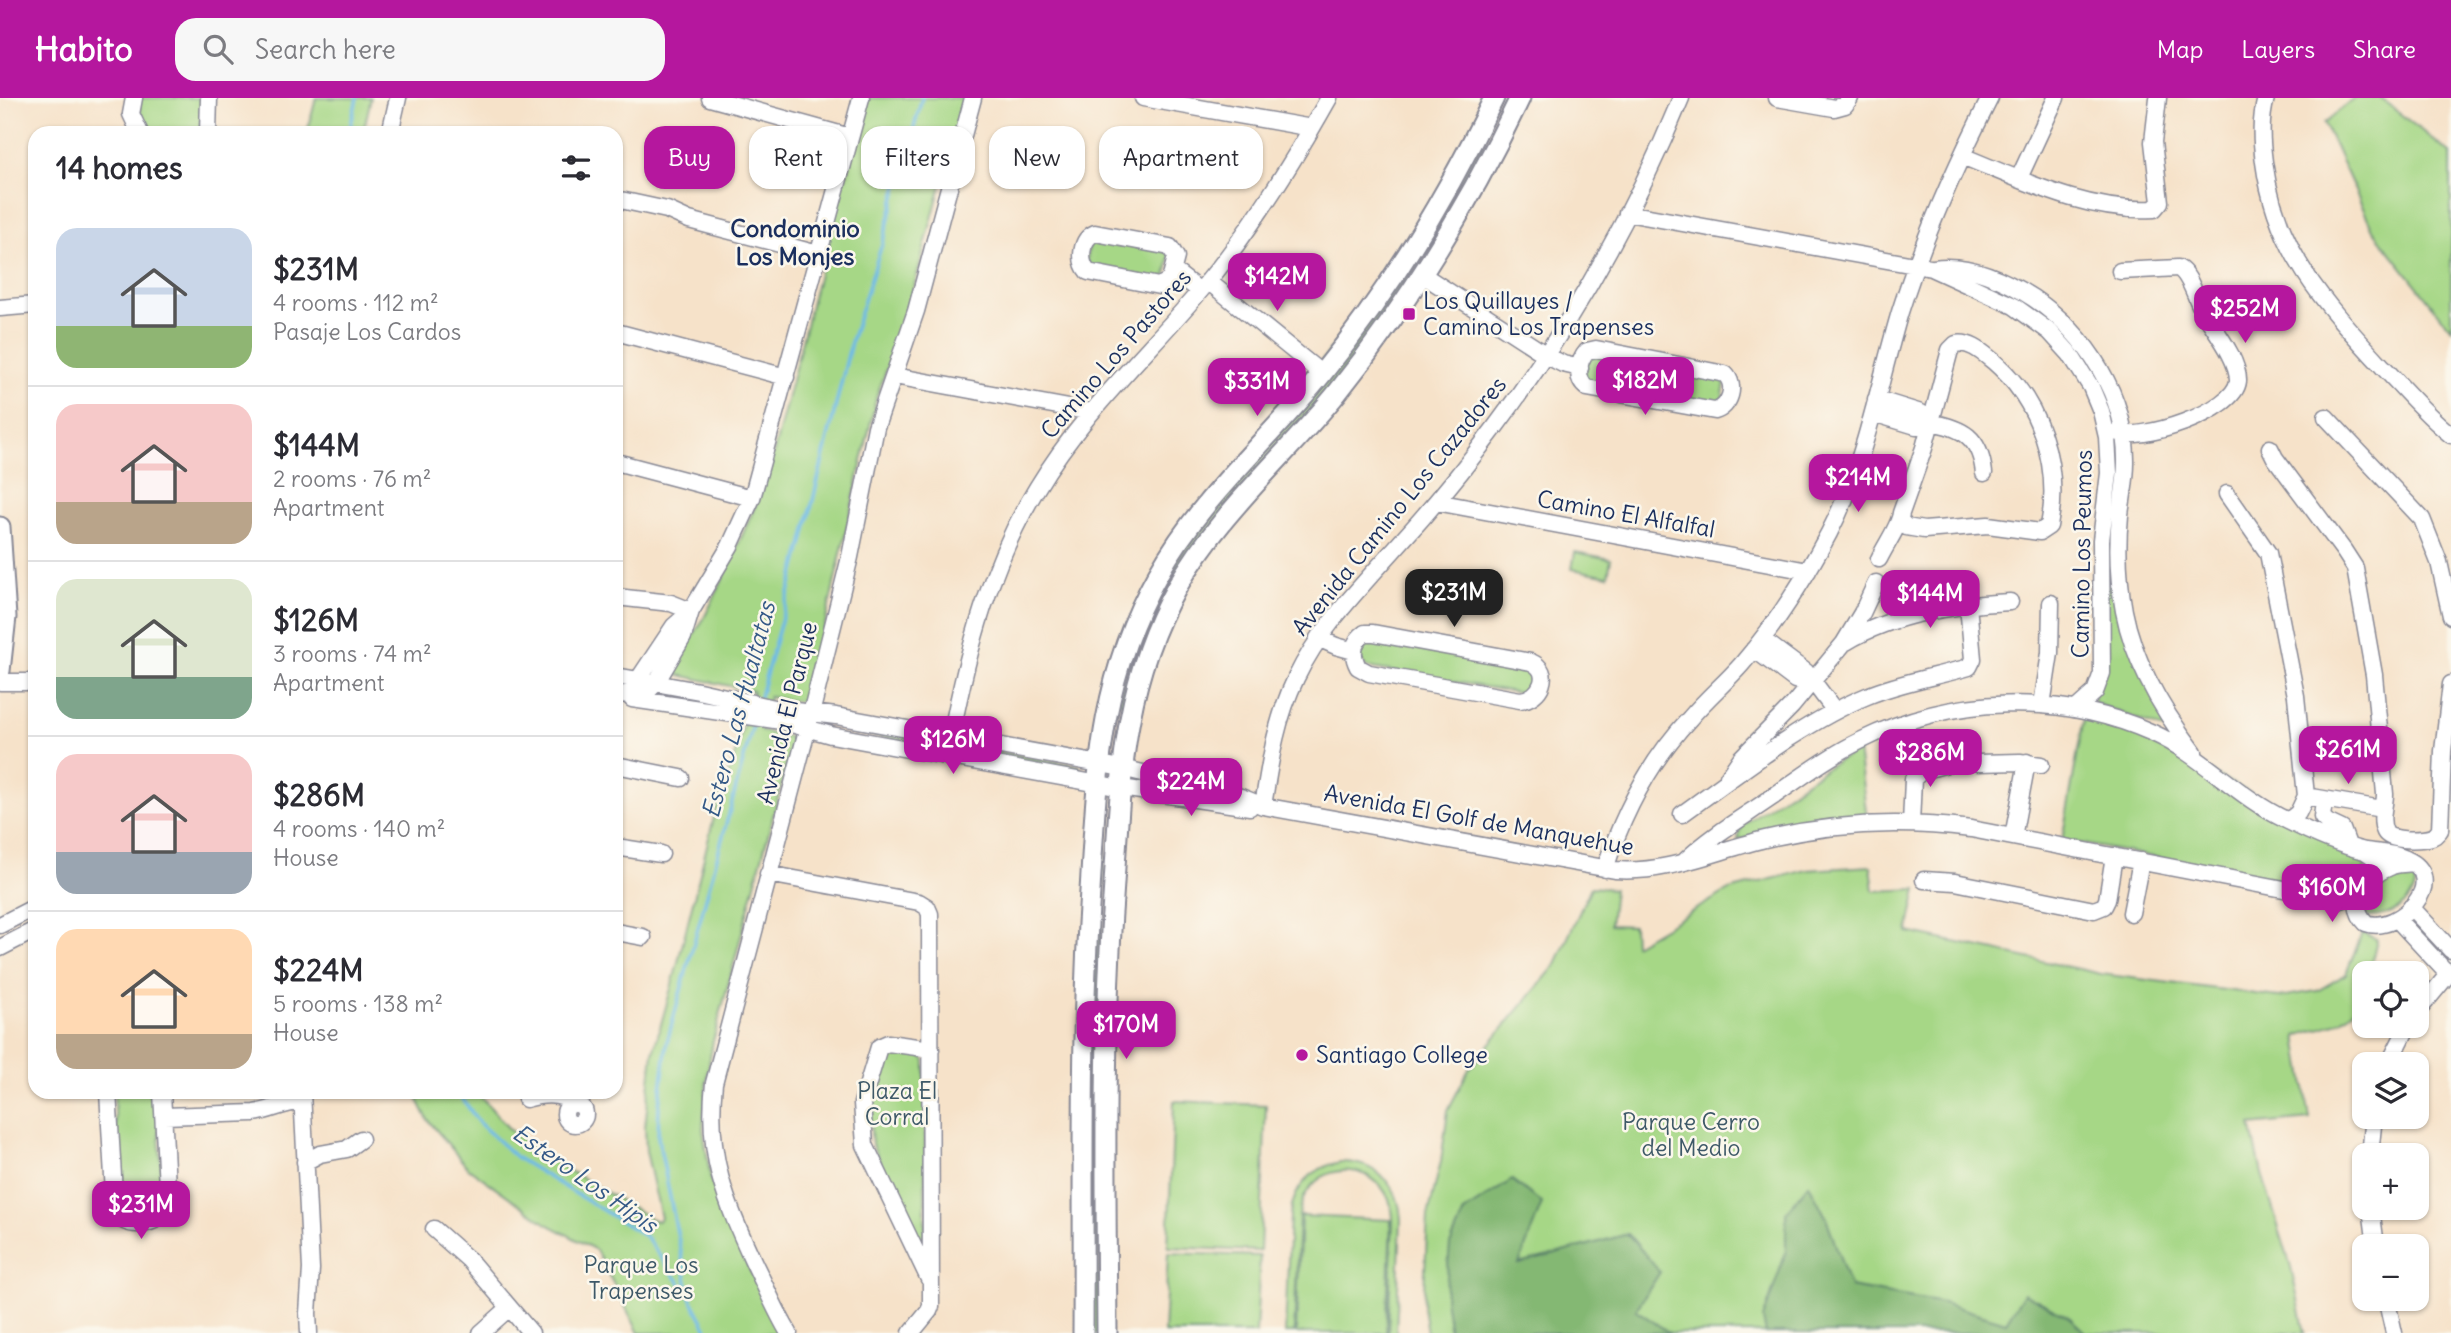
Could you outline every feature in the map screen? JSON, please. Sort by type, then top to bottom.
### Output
[{"type":"main road","points":[[1083,1333],[1084,1017],[1097,783],[1108,701],[1121,658],[1138,614],[1176,545],[1209,500],[1322,374],[1377,300],[1423,230],[1494,98]]},
{"type":"main road","points":[[1107,1333],[1106,1022],[1122,768],[1131,706],[1143,663],[1159,622],[1200,551],[1228,514],[1338,392],[1423,275],[1462,212],[1520,98]]},
{"type":"main road","points":[[1475,136],[1486,139],[1493,153]]},
{"type":"main road","points":[[0,527],[6,617],[0,671]]},
{"type":"main road","points":[[1108,701],[1119,708],[1131,706]]},
{"type":"street","points":[[134,98],[131,114],[136,126]]},
{"type":"street","points":[[208,126],[209,98]]},
{"type":"street","points":[[392,126],[398,98]]},
{"type":"street","points":[[710,98],[850,138]]},
{"type":"street","points":[[623,695],[647,692],[656,683],[683,636],[691,611],[734,538],[752,498],[861,98]]},
{"type":"street","name":"Avenida El Parque","points":[[789,1333],[729,1208],[718,1172],[712,1126],[716,1070],[850,557],[871,447],[916,311],[973,98]]},
{"type":"street","points":[[1143,98],[1312,128]]},
{"type":"street","name":"Camino Los Pastores","points":[[951,737],[973,635],[1001,557],[1037,488],[1064,446],[1091,412],[1204,286],[1255,217],[1329,98]]},
{"type":"street","name":"Avenida Camino Los Cazadores","points":[[1263,806],[1279,720],[1295,680],[1318,638],[1343,605],[1436,502],[1494,429],[1546,355],[1628,213],[1681,98]]},
{"type":"street","points":[[1777,98],[1834,108],[1845,105],[1850,98]]},
{"type":"street","points":[[1605,869],[1628,809],[1651,768],[1684,724],[1758,644],[1808,570],[1841,507],[1875,406],[1894,334],[1924,267],[1962,156],[1990,98]]},
{"type":"street","points":[[2019,178],[2056,98]]},
{"type":"street","points":[[1962,156],[2099,204],[2132,210],[2156,208],[2160,202],[2153,142],[2158,98]]},
{"type":"street","points":[[2266,98],[2261,128],[2266,176],[2277,219],[2290,249],[2332,310],[2412,398],[2451,435]]},
{"type":"street","points":[[623,203],[662,217],[690,220],[818,254]]},
{"type":"street","name":"Camino Los Peumos","points":[[1628,213],[1924,267],[1961,268],[1998,279],[2025,293],[2062,320],[2101,370],[2116,403],[2124,436],[2126,473],[2118,552],[2124,611],[2134,646],[2148,681],[2168,716],[2200,761]]},
{"type":"street","points":[[1096,233],[1167,246],[1176,254],[1174,270],[1170,280],[1159,286],[1092,273],[1083,265],[1084,243],[1089,236],[1096,233]]},
{"type":"street","name":"Camino Los Peumos","points":[[1924,267],[2014,306],[2050,332],[2070,354],[2096,398],[2104,423],[2109,462],[2101,540],[2102,673],[2095,692],[2076,709]]},
{"type":"street","points":[[1174,270],[1204,286],[1322,374]]},
{"type":"street","points":[[2104,423],[2124,436],[2207,414],[2232,395],[2238,377],[2228,352],[2202,309],[2183,270],[2120,271]]},
{"type":"street","points":[[1423,275],[1546,355],[1563,364],[1580,368]]},
{"type":"street","points":[[0,308],[28,306]]},
{"type":"street","points":[[623,334],[786,377]]},
{"type":"street","points":[[1879,559],[1892,531],[1900,521],[1916,474],[1949,353],[1953,345],[1967,344],[2000,368],[2029,401],[2042,431],[2052,491],[2049,526],[2040,532],[1988,525],[1924,530],[1906,527],[1900,521]]},
{"type":"street","points":[[1596,349],[1722,373],[1730,378],[1731,388],[1724,407],[1712,410],[1587,388],[1580,381],[1580,368],[1585,353],[1596,349]]},
{"type":"street","points":[[894,376],[1091,412]]},
{"type":"street","points":[[1875,406],[1920,426],[1930,422],[1952,427],[1968,436],[1978,449],[1984,473]]},
{"type":"street","points":[[2326,417],[2422,519],[2439,562],[2451,616]]},
{"type":"street","points":[[2270,448],[2354,568],[2375,687],[2385,794],[2382,809],[2385,831],[2394,839],[2428,838],[2440,830],[2443,761],[2451,684]]},
{"type":"street","points":[[623,465],[752,498]]},
{"type":"street","points":[[2227,494],[2268,554],[2298,709],[2306,796],[2298,813],[2288,821]]},
{"type":"street","name":"Camino El Alfalfal","points":[[1436,502],[1808,570]]},
{"type":"street","points":[[1723,785],[1741,758],[1792,706],[1844,643],[1876,583]]},
{"type":"street","points":[[623,598],[671,603],[691,611]]},
{"type":"street","points":[[1844,643],[1888,622],[1968,605],[2010,602]]},
{"type":"street","points":[[2042,705],[2050,653],[2051,603]]},
{"type":"street","points":[[1682,814],[1835,711],[1898,684],[1969,667],[1973,659],[1968,605]]},
{"type":"street","points":[[638,680],[674,626],[691,611]]},
{"type":"street","points":[[1373,633],[1535,663],[1541,668],[1544,679],[1532,697],[1520,700],[1369,673],[1356,664],[1354,650],[1358,639],[1373,633]]},
{"type":"street","points":[[1318,638],[1354,650]]},
{"type":"street","points":[[1758,644],[1795,680],[1812,680]]},
{"type":"street","name":"Avenida El Golf de Manquehue","points":[[623,677],[656,683],[733,707],[809,721],[951,737],[1122,768],[1241,797],[1263,806]]},
{"type":"street","points":[[1812,680],[1835,711]]},
{"type":"street","points":[[0,682],[28,682]]},
{"type":"street","name":"Avenida El Golf de Manquehue","points":[[623,697],[701,711],[733,707]]},
{"type":"street","name":"Avenida El Golf de Manquehue","points":[[1686,860],[1707,842],[1831,757],[1888,728],[1927,715],[1967,707],[2003,704],[2076,709],[2115,719],[2152,733],[2200,761],[2247,797],[2288,821],[2348,845],[2404,858],[2412,863]]},
{"type":"street","name":"Avenida El Golf de Manquehue","points":[[809,721],[831,735],[1121,788],[1231,806],[1263,806],[1605,869],[1652,870],[1767,839],[1809,831],[1867,824],[1911,824],[2013,837],[2325,898],[2356,919],[2362,920]]},
{"type":"street","points":[[1978,763],[2034,763],[2013,837]]},
{"type":"street","points":[[1911,824],[1913,779],[1922,771],[1947,764]]},
{"type":"street","points":[[623,766],[681,778]]},
{"type":"street","points":[[2306,796],[2382,809]]},
{"type":"street","points":[[2324,801],[2322,817],[2342,829],[2348,845]]},
{"type":"street","points":[[623,848],[661,855]]},
{"type":"street","name":"Avenida El Golf de Manquehue","points":[[2325,898],[2328,896],[2341,900],[2349,897],[2376,867],[2374,857],[2365,850]]},
{"type":"street","points":[[1924,880],[1955,882],[2094,910],[2104,906],[2107,900],[2114,856]]},
{"type":"street","points":[[2131,913],[2141,861]]},
{"type":"street","points":[[2412,863],[2421,872],[2424,884],[2421,896],[2397,919],[2376,925],[2362,920],[2357,899],[2363,888],[2393,865],[2412,863]]},
{"type":"street","points":[[768,874],[919,902],[927,907],[930,918],[931,1284],[930,1309],[911,1333]]},
{"type":"street","points":[[2411,907],[2451,950]]},
{"type":"street","points":[[0,925],[28,911]]},
{"type":"street","points":[[2397,919],[2449,972],[2429,997]]},
{"type":"street","points":[[623,933],[643,936]]},
{"type":"street","points":[[0,948],[28,934]]},
{"type":"street","points":[[931,1049],[888,1043],[879,1047],[862,1108],[867,1150],[931,1284]]},
{"type":"street","points":[[108,1099],[115,1209],[117,1217],[123,1222],[134,1224],[157,1220],[165,1214],[167,1206],[163,1099]]},
{"type":"street","points":[[164,1116],[264,1112],[296,1099]]},
{"type":"street","points":[[302,1099],[310,1155],[309,1333]]},
{"type":"street","points":[[310,1155],[347,1149],[361,1139]]},
{"type":"street","points":[[434,1229],[468,1260],[531,1333]]},
{"type":"street","points":[[481,1333],[509,1308]]},
{"type":"street","points":[[2389,1311],[2394,1333]]},
{"type":"green space","points":[[139,98],[202,98],[200,126],[140,126]]},
{"type":"green space","points":[[316,98],[371,98],[365,126],[309,126]]},
{"type":"green space","name":"Parque Los Trapenses","points":[[866,98],[964,98],[957,126],[861,126],[861,189],[940,189],[906,317],[877,395],[808,699],[800,702],[769,697],[761,731],[794,738],[712,1045],[707,1077],[703,1129],[711,1181],[735,1239],[780,1333],[639,1333],[596,1250],[547,1224],[467,1167],[428,1120],[418,1099],[483,1099],[510,1130],[548,1158],[652,1219],[657,1221],[661,1218],[646,1151],[645,1127],[653,1053],[718,801],[733,761],[753,691],[674,674],[673,667],[703,620],[719,588],[767,479],[840,189],[847,189],[847,163]]},
{"type":"green space","points":[[2355,98],[2380,98],[2451,154],[2451,329],[2373,230],[2324,123]]},
{"type":"green space","points":[[1482,142],[1485,143],[1484,146],[1450,215],[1380,323],[1321,400],[1230,501],[1124,703],[1118,702],[1141,632],[1173,565]]},
{"type":"green space","points":[[1096,239],[1168,252],[1170,256],[1166,278],[1160,281],[1092,267],[1087,262],[1089,242]]},
{"type":"green space","points":[[1593,355],[1722,378],[1725,382],[1722,402],[1713,405],[1588,381],[1585,374],[1587,359]]},
{"type":"green space","points":[[2122,467],[2114,576],[2174,733],[2094,703],[2114,468]]},
{"type":"green space","points":[[1575,552],[1611,559],[1608,576],[1572,569]]},
{"type":"green space","points":[[1369,639],[1529,667],[1538,678],[1526,694],[1366,667],[1359,658],[1360,647]]},
{"type":"green space","points":[[2084,717],[2143,735],[2372,859],[2347,893],[2062,840]]},
{"type":"green space","points":[[856,727],[1080,766],[1079,775],[855,732]]},
{"type":"green space","points":[[1858,750],[1867,818],[1738,840],[1742,825],[1829,766]]},
{"type":"green space","points":[[1104,795],[1107,795],[1097,1064],[1098,1333],[1091,1333],[1090,1066]]},
{"type":"green space","name":"Parque Cerro del Medio","points":[[1871,866],[1874,891],[1917,889],[1908,932],[2101,974],[2279,997],[2317,991],[2346,974],[2362,933],[2377,939],[2372,961],[2352,961],[2352,1012],[2335,1023],[2297,1036],[2310,1119],[2251,1125],[2262,1174],[2291,1267],[2305,1333],[1427,1333],[1423,1308],[1428,1216],[1441,1161],[1448,1110],[1469,1069],[1555,966],[1591,887],[1614,889],[1610,925],[1633,926],[1634,945],[1729,890],[1807,870]]},
{"type":"green space","points":[[2401,866],[2414,873],[2415,883],[2409,899],[2395,911],[2367,917],[2360,900],[2366,890]]},
{"type":"green space","name":"Plaza El Corral","points":[[889,1048],[919,1053],[925,1061],[925,1251],[922,1251],[872,1145],[869,1102],[881,1053]]},
{"type":"green space","points":[[114,1099],[156,1099],[164,1204],[153,1215],[126,1216],[120,1210]]},
{"type":"green space","name":"Santiago College","points":[[1174,1101],[1266,1105],[1260,1251],[1168,1247]]},
{"type":"green space","points":[[1340,1162],[1364,1166],[1383,1177],[1400,1207],[1396,1333],[1388,1333],[1393,1220],[1389,1199],[1378,1184],[1364,1174],[1348,1171],[1331,1173],[1316,1181],[1305,1196],[1299,1216],[1294,1333],[1285,1333],[1292,1205],[1300,1188],[1312,1174]]},
{"type":"green space","points":[[1512,1180],[1542,1203],[1519,1264],[1628,1234],[1660,1272],[1636,1310],[1670,1333],[1450,1333],[1445,1298],[1450,1245],[1464,1212]]},
{"type":"green space","points":[[1809,1184],[1826,1217],[1850,1287],[1943,1303],[2006,1322],[2024,1293],[2069,1317],[2086,1333],[1766,1333],[1763,1319],[1786,1252],[1786,1212]]},
{"type":"green space","points":[[1301,1216],[1391,1220],[1386,1333],[1296,1333]]},
{"type":"green space","points":[[1168,1253],[1260,1256],[1256,1333],[1164,1333]]},
{"type":"waterway","name":"Estero Los Hipis","points":[[351,126],[357,98]]},
{"type":"waterway","name":"Estero Las Hualtatas","points":[[759,700],[803,542],[852,338],[883,241],[922,98]]},
{"type":"waterway","name":"Estero Las Hualtatas","points":[[709,1333],[690,1297],[658,1137],[659,1106],[667,1042],[754,721]]},
{"type":"waterway","name":"Estero Los Hipis","points":[[463,1099],[479,1123],[517,1158],[645,1236],[689,1295]]},
{"type":"place","name":"Los Quillayes / Camino Los Trapenses","points":[[1409,314]]},
{"type":"place","name":"Santiago College","points":[[1302,1055]]},
{"type":"district","name":"Condominio Los Monjes","points":[[795,243]]}]
